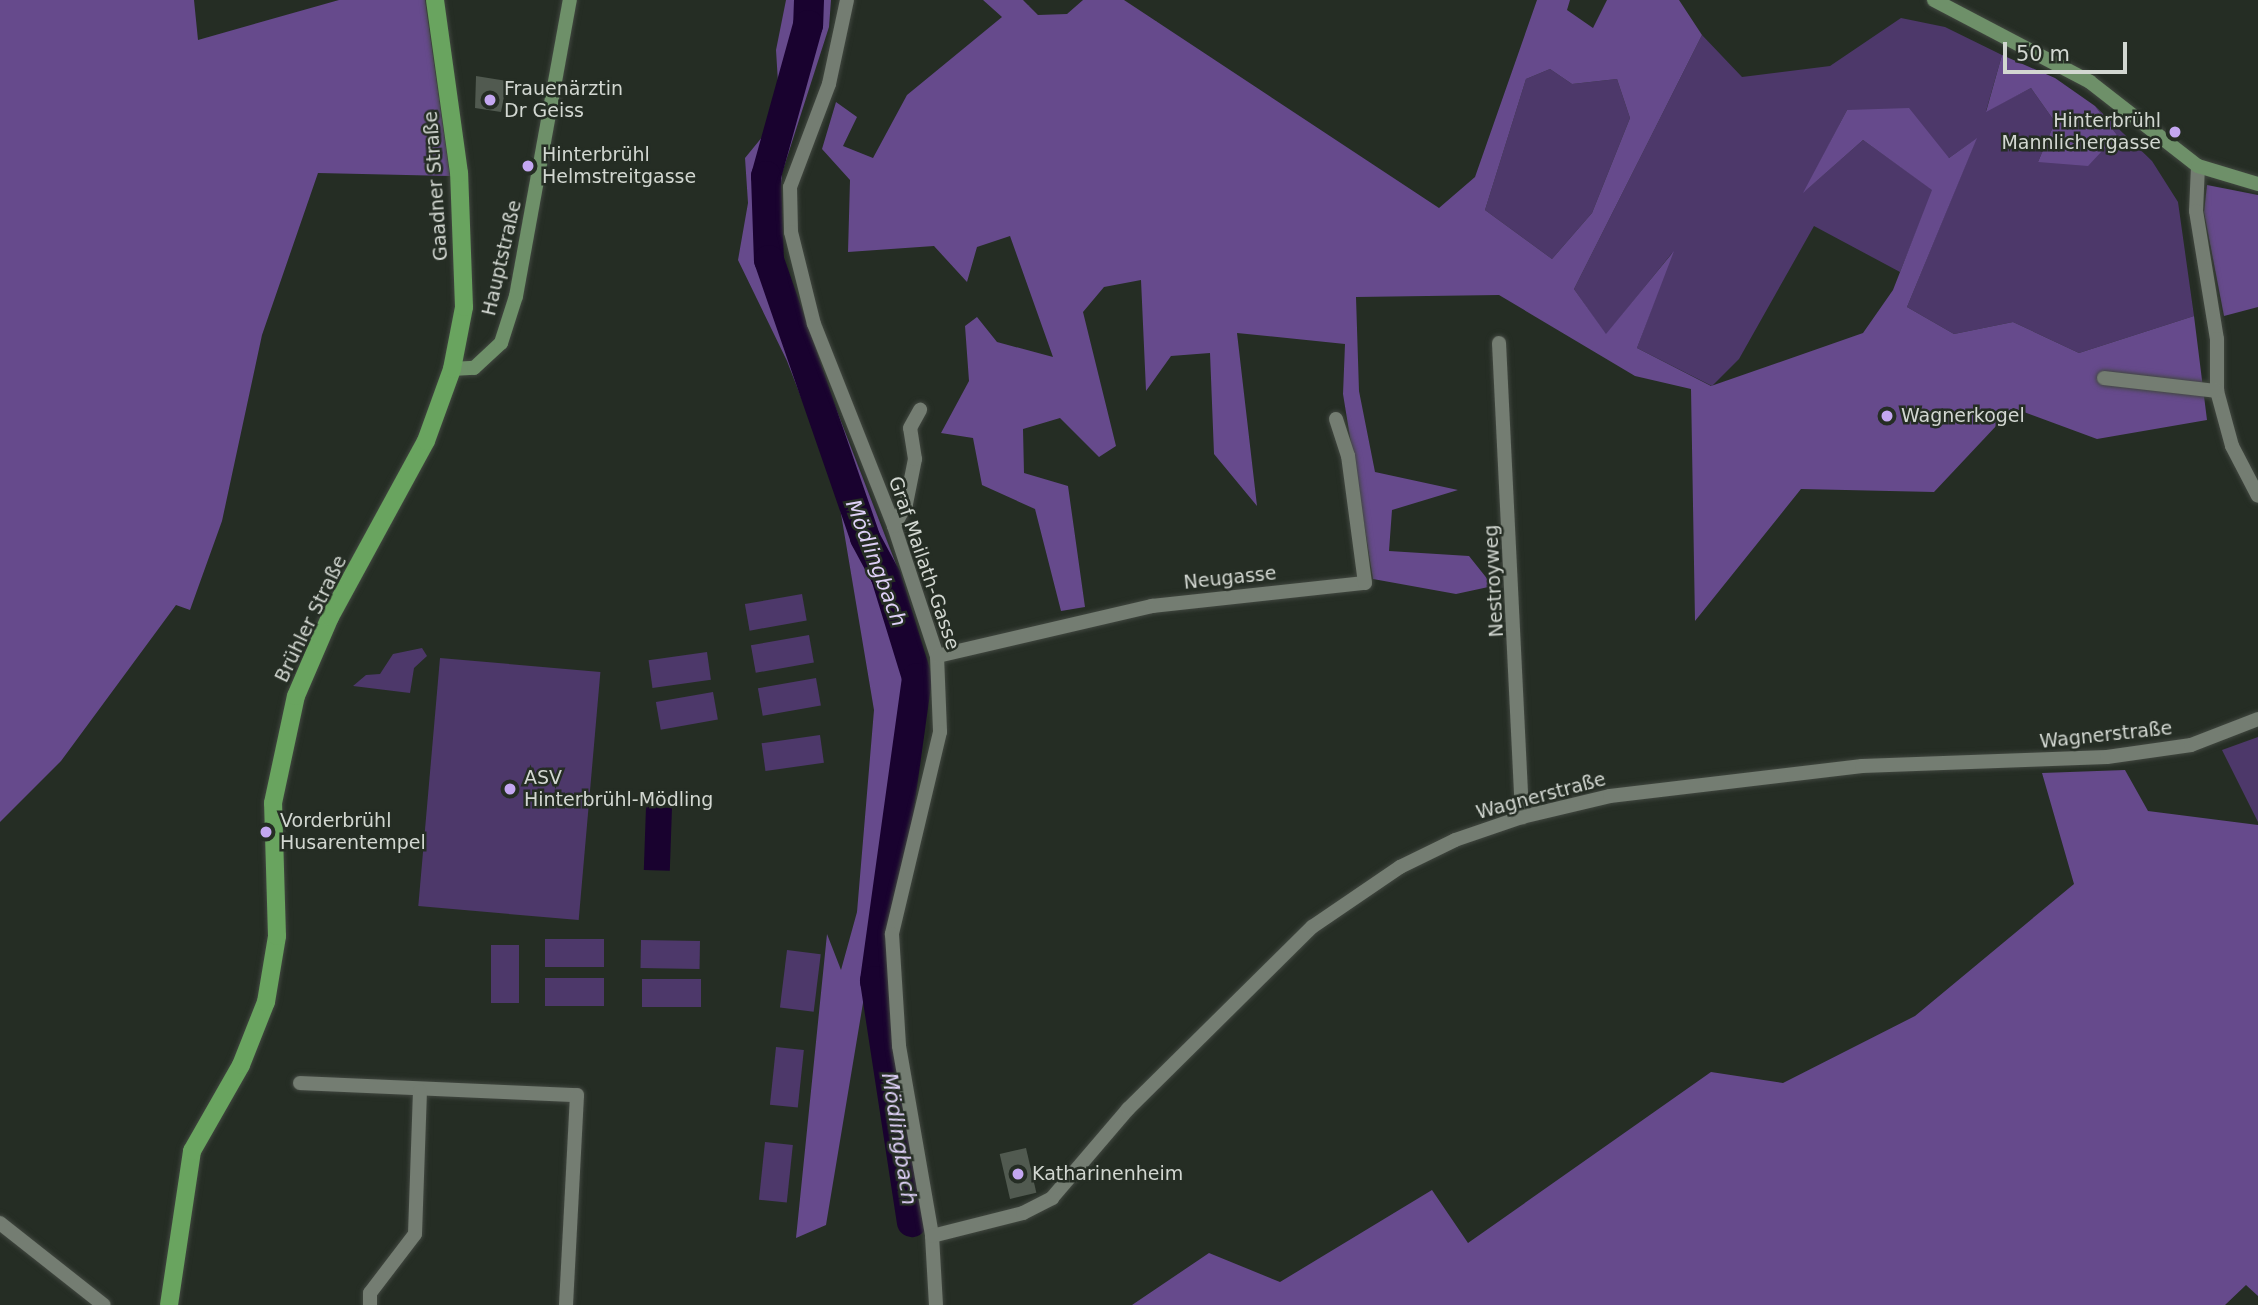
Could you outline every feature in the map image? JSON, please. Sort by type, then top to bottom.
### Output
[{"type":"main road","name":"Gaadner Straße","points":[[435,0],[459,173],[464,307],[452,369]]},
{"type":"main road","name":"Brühler Straße","points":[[169,1305],[192,1151],[241,1065],[266,1002],[276,936],[273,803],[296,696],[330,617],[426,441],[452,369]]},
{"type":"street","name":"Hauptstraße","points":[[452,369],[474,368],[501,343],[516,296],[570,0]]},
{"type":"street","name":"Graf Mailath-Gasse","points":[[847,0],[829,84],[790,187],[792,232],[814,324],[894,526],[937,656],[940,732],[892,933],[899,1046],[932,1236],[936,1305]]},
{"type":"street","points":[[1934,0],[2090,82],[2199,166],[2258,184]]},
{"type":"street","points":[[2199,166],[2196,211],[2217,339],[2217,391],[2232,446],[2258,496]]},
{"type":"street","name":"Nestroyweg","points":[[1499,343],[1522,817]]},
{"type":"street","points":[[2104,378],[2217,391]]},
{"type":"street","points":[[894,526],[906,503],[915,459],[910,428],[920,410]]},
{"type":"street","name":"Neugasse","points":[[937,656],[1152,606],[1365,583],[1348,456],[1336,419]]},
{"type":"street","name":"Wagnerstraße","points":[[932,1236],[1023,1213],[1052,1198],[1135,1101],[1312,927],[1400,867],[1522,817],[1610,796],[1862,766],[2008,765],[2107,757],[2191,745],[2258,719]]},
{"type":"street","points":[[300,1083],[420,1091],[577,1095],[566,1305]]},
{"type":"street","points":[[370,1305],[370,1293],[415,1234],[420,1091]]},
{"type":"street","points":[[0,1223],[104,1305]]},
{"type":"shaded area","points":[[0,0],[194,0],[198,40],[339,0],[425,0],[450,176],[318,173],[262,335],[222,521],[190,610],[176,605],[61,761],[0,822]]},
{"type":"shaded area","points":[[786,0],[831,0],[829,27],[782,173],[777,235],[800,315],[901,577],[929,695],[869,967],[826,1225],[796,1238],[827,934],[841,970],[857,912],[874,710],[837,490],[787,361],[738,260],[748,203],[745,158],[780,115],[776,50]]},
{"type":"shaded area","points":[[983,0],[1023,0],[1038,15],[1067,14],[1083,0],[1124,0],[1439,208],[1475,177],[1537,0],[1570,0],[1567,10],[1593,28],[1607,0],[1679,0],[1702,35],[1574,289],[1606,334],[1674,251],[1637,348],[1711,386],[1863,333],[1893,290],[1932,190],[1863,140],[1803,193],[1847,110],[1909,108],[1949,158],[1977,138],[1907,307],[1954,334],[2013,322],[2079,353],[2194,316],[2207,420],[2097,439],[2013,408],[1934,492],[1801,489],[1695,621],[1691,389],[1635,376],[1499,295],[1356,297],[1359,391],[1375,472],[1458,490],[1392,510],[1389,551],[1469,556],[1493,586],[1456,594],[1373,579],[1343,394],[1345,344],[1237,333],[1257,506],[1214,454],[1210,353],[1171,356],[1146,391],[1141,280],[1104,287],[1083,312],[1116,446],[1099,457],[1060,418],[1023,429],[1024,473],[1068,486],[1085,607],[1061,611],[1035,509],[982,485],[973,438],[941,433],[969,381],[965,326],[977,317],[997,342],[1053,357],[1010,236],[977,247],[967,282],[934,246],[848,252],[850,180],[822,149],[836,102],[857,117],[843,146],[873,158],[907,95],[1002,17]],"holes":[[[1550,69],[1572,84],[1617,79],[1630,118],[1592,213],[1552,259],[1485,210],[1526,79]]]},
{"type":"shaded area","points":[[1901,18],[1945,27],[2002,55],[1986,111],[2031,88],[2055,122],[2038,162],[2117,135],[2095,106],[2152,161],[2178,202],[2194,316],[2079,353],[2013,322],[1954,334],[1907,307],[1976,139],[1949,158],[1847,110],[1805,191],[1863,140],[1933,190],[1900,272],[1814,226],[1739,359],[1712,386],[1637,348],[1672,253],[1606,335],[1574,289],[1702,35],[1742,77],[1830,66]]},
{"type":"shaded area","points":[[2002,55],[2055,78],[2095,106],[2117,135],[2088,166],[2038,162],[2055,122],[2031,88],[1986,112]]},
{"type":"shaded area","points":[[1550,69],[1572,84],[1617,79],[1630,118],[1592,213],[1552,259],[1485,210],[1526,79]]},
{"type":"shaded area","points":[[2207,185],[2258,195],[2258,307],[2224,316],[2204,212]]},
{"type":"shaded area","points":[[802,594],[807,621],[750,631],[745,604]]},
{"type":"shaded area","points":[[809,635],[814,663],[756,673],[751,645]]},
{"type":"shaded area","points":[[422,648],[427,656],[414,668],[410,693],[353,686],[366,675],[380,674],[393,654]]},
{"type":"shaded area","points":[[707,652],[711,680],[652,688],[649,660]]},
{"type":"shaded area","name":"ASV Hinterbrühl-Mödling","points":[[440,658],[600,672],[579,920],[418,906]]},
{"type":"shaded area","points":[[816,678],[821,706],[763,716],[758,688]]},
{"type":"shaded area","points":[[713,692],[718,720],[661,730],[656,702]]},
{"type":"shaded area","points":[[820,735],[824,763],[765,771],[762,743]]},
{"type":"shaded area","points":[[2258,737],[2258,822],[2222,750]]},
{"type":"shaded area","points":[[2125,770],[2148,811],[2258,825],[2258,1296],[2246,1285],[2225,1305],[1132,1305],[1209,1253],[1280,1282],[1432,1190],[1468,1243],[1711,1072],[1783,1083],[1915,1016],[2074,884],[2042,773]]},
{"type":"shaded area","points":[[646,807],[672,808],[670,871],[644,870]]},
{"type":"shaded area","points":[[545,939],[604,939],[604,967],[545,967]]},
{"type":"shaded area","points":[[641,940],[700,941],[700,969],[641,968]]},
{"type":"shaded area","points":[[491,945],[519,945],[519,1003],[491,1003]]},
{"type":"shaded area","points":[[787,950],[821,954],[814,1012],[780,1008]]},
{"type":"shaded area","points":[[545,978],[604,978],[604,1006],[545,1006]]},
{"type":"shaded area","points":[[642,979],[701,979],[701,1007],[642,1007]]},
{"type":"shaded area","points":[[776,1047],[804,1050],[798,1108],[770,1105]]},
{"type":"shaded area","points":[[765,1142],[793,1145],[787,1203],[759,1200]]},
{"type":"building","name":"Frauenärztin Dr Geiss","points":[[476,76],[507,81],[501,112],[475,108]]},
{"type":"building","name":"Katharinenheim","points":[[1026,1148],[1036,1193],[1010,1199],[1000,1154]]},
{"type":"waterway","name":"Mödlingbach","points":[[809,0],[808,25],[766,176],[769,260],[865,538],[886,577],[917,678],[875,981],[912,1222]]},
{"type":"place","name":"Frauenärztin Dr Geiss","points":[[490,100]]},
{"type":"place","name":"Hinterbrühl Mannlichergasse","points":[[2175,132]]},
{"type":"place","name":"Hinterbrühl Helmstreitgasse","points":[[528,166]]},
{"type":"place","name":"Wagnerkogel","points":[[1887,416]]},
{"type":"place","name":"ASV Hinterbrühl-Mödling","points":[[510,789]]},
{"type":"place","name":"Vorderbrühl Husarentempel","points":[[266,832]]},
{"type":"place","name":"Katharinenheim","points":[[1018,1174]]}]
